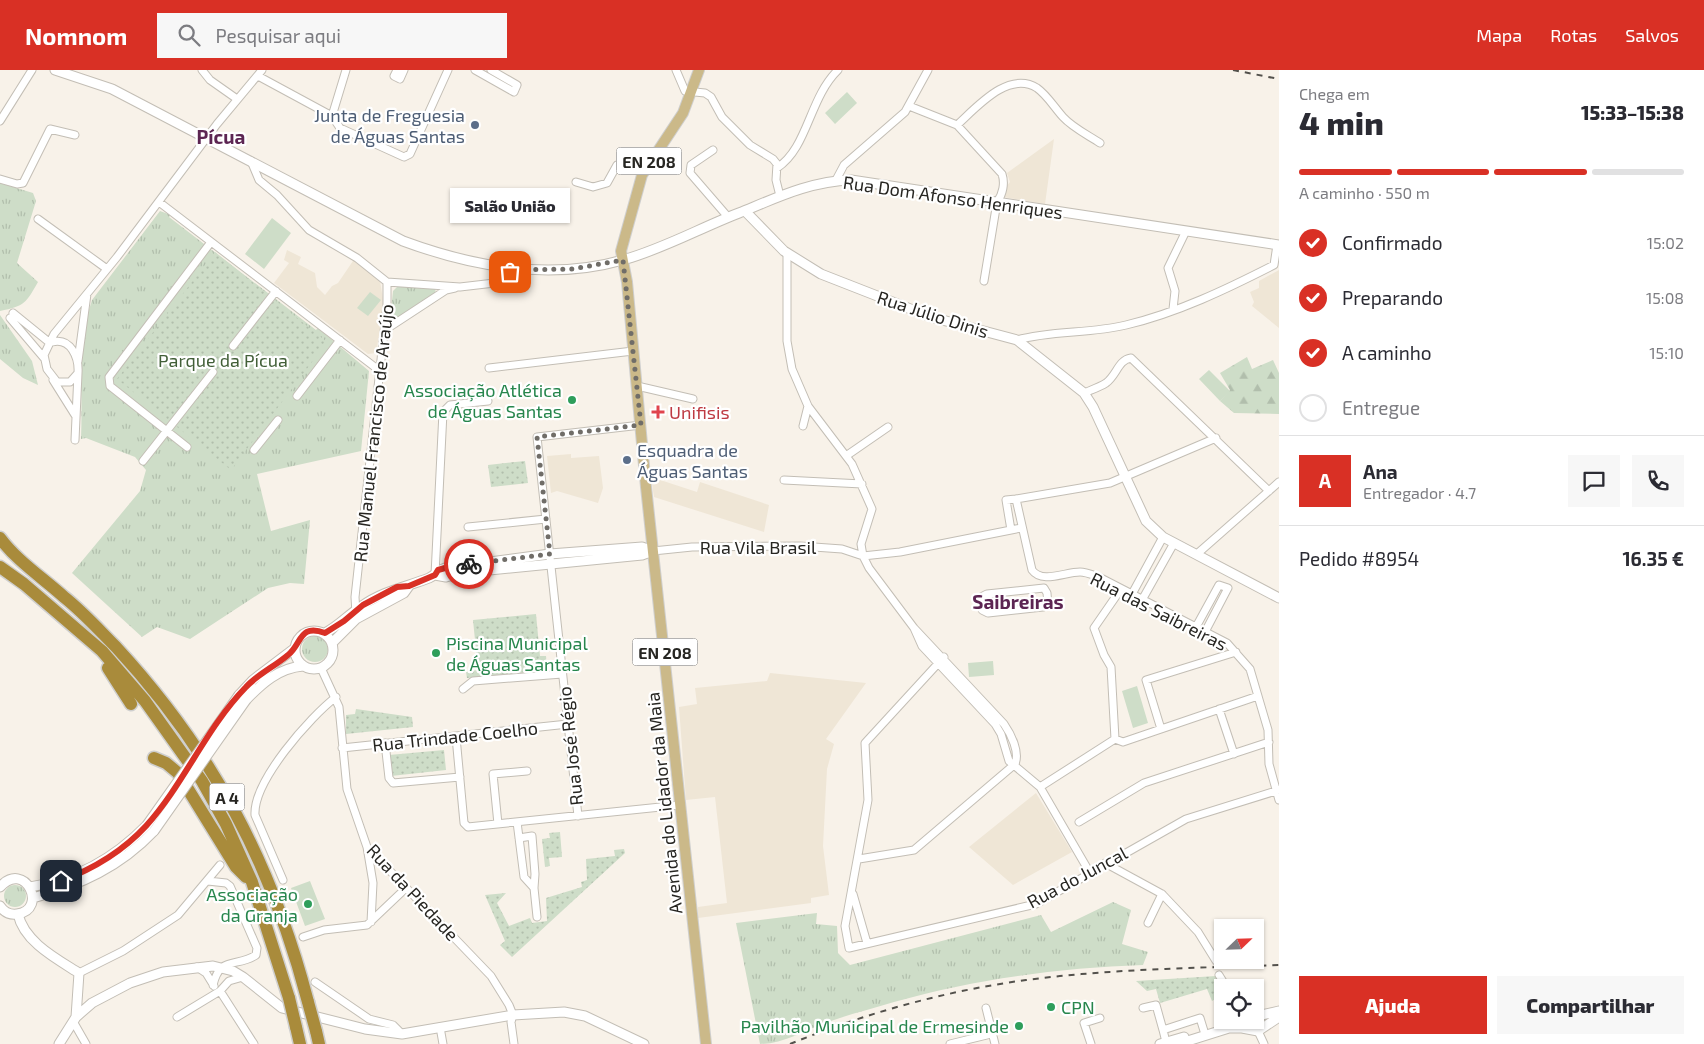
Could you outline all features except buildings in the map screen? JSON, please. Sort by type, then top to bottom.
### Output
[{"type":"highway","points":[[0,538],[31,569]]},
{"type":"highway","name":"A 4","points":[[0,548],[31,569],[93,623],[150,686],[181,725],[222,786],[254,847],[275,896],[293,946],[318,1044]]},
{"type":"highway","name":"A 4","points":[[0,567],[72,625],[114,664],[145,701],[218,809],[252,882],[289,998],[300,1044]]},
{"type":"highway","points":[[72,625],[114,676],[131,704]]},
{"type":"highway","points":[[154,758],[166,763],[178,774],[236,867],[252,882]]},
{"type":"main road","name":"Rua Dom Afonso Henriques","points":[[55,70],[112,89],[403,241],[441,255],[512,270],[572,269],[623,260],[809,185],[836,180],[851,180],[1278,245]]},
{"type":"main road","name":"EN 208","points":[[623,260],[621,251],[643,172],[683,113],[699,70]]},
{"type":"main road","name":"Rua Júlio Dinis","points":[[746,210],[786,252],[821,274],[931,317],[1017,340],[1084,393],[1093,406],[1146,521],[1163,537],[1279,598]]},
{"type":"main road","name":"Avenida do Lidador da Maia","points":[[623,260],[706,1044]]},
{"type":"main road","points":[[435,575],[438,570],[445,568],[550,554],[642,547],[654,551]]},
{"type":"main road","points":[[325,633],[356,615],[397,587],[409,586],[435,575],[446,577],[459,573],[642,555],[654,551]]},
{"type":"main road","points":[[332,643],[356,615]]},
{"type":"main road","points":[[243,697],[290,667],[321,668],[326,665],[333,655],[332,643],[325,633],[312,630],[306,632],[296,642],[296,655],[303,666]]},
{"type":"main road","points":[[33,898],[73,886],[100,874],[122,860],[150,828],[243,697],[253,680],[295,648]]},
{"type":"main road","points":[[30,887],[61,881],[97,866],[150,828]]},
{"type":"main road","points":[[0,886],[4,882],[15,879],[20,880],[30,887],[33,898],[28,909],[18,914],[6,912],[0,906]]},
{"type":"main road","points":[[18,914],[25,929],[46,952],[79,973],[80,995],[75,1020]]},
{"type":"main road","points":[[59,1044],[75,1020],[87,1007],[116,989],[163,972],[198,967],[223,968],[243,977],[275,1005],[289,1011],[366,1030],[402,1034],[512,1015],[564,1012],[585,1016],[644,1044]]},
{"type":"main road","points":[[80,995],[87,1007]]},
{"type":"main road","points":[[1264,1014],[1279,1011]]},
{"type":"main road","points":[[1264,1027],[1279,1017]]},
{"type":"main road","points":[[1163,1043],[1214,1028]]},
{"type":"main road","points":[[1178,1044],[1226,1029]]},
{"type":"street","points":[[0,121],[32,70]]},
{"type":"street","points":[[202,70],[210,80],[237,99]]},
{"type":"street","points":[[332,116],[346,70]]},
{"type":"street","points":[[397,70],[394,76],[400,79],[404,70]]},
{"type":"street","points":[[44,358],[54,334],[107,269],[237,99],[260,73],[332,116],[340,128],[404,157],[410,154],[448,70]]},
{"type":"street","points":[[475,70],[514,92],[517,86],[491,70]]},
{"type":"street","points":[[676,70],[685,91],[701,91],[711,97],[722,117],[750,145],[773,159],[777,168],[776,180],[780,196]]},
{"type":"street","points":[[777,168],[792,156],[821,90],[838,70]]},
{"type":"street","points":[[836,180],[844,165],[905,112],[928,70]]},
{"type":"street","points":[[957,125],[994,92],[1013,82],[1024,82],[1044,93],[1072,125],[1100,144]]},
{"type":"street","points":[[909,106],[957,125],[1002,174],[1004,181],[1000,198],[997,202],[984,280]]},
{"type":"street","points":[[0,179],[16,184],[23,183],[50,129],[75,135]]},
{"type":"street","points":[[713,150],[691,165],[690,173],[728,217]]},
{"type":"street","name":"Rua Manuel Francisco de Araújo","points":[[251,161],[259,180],[277,195],[309,230],[358,258],[387,282],[385,330],[355,597],[356,615]]},
{"type":"street","points":[[576,182],[593,187],[607,183],[617,164],[643,172]]},
{"type":"street","points":[[159,202],[380,371]]},
{"type":"street","points":[[38,219],[107,269]]},
{"type":"street","points":[[1173,309],[1174,291],[1168,268],[1186,231]]},
{"type":"street","points":[[188,447],[110,386],[109,377],[211,242]]},
{"type":"street","points":[[1017,340],[1031,336],[1079,333],[1126,325],[1173,309],[1235,284],[1274,265],[1278,245]]},
{"type":"street","points":[[786,252],[788,351],[792,368],[808,406],[846,456],[862,484],[872,509],[861,544],[863,556],[869,568],[914,628],[1005,732],[1010,761],[1040,787],[1090,873]]},
{"type":"street","points":[[385,330],[446,290],[503,282],[512,270]]},
{"type":"street","points":[[387,282],[460,287]]},
{"type":"street","points":[[233,346],[276,291]]},
{"type":"street","points":[[75,440],[78,360],[87,294]]},
{"type":"street","points":[[76,417],[52,378],[44,358],[11,316],[51,343],[60,341],[66,344],[78,360]]},
{"type":"street","points":[[297,396],[340,340]]},
{"type":"street","points":[[489,368],[633,351]]},
{"type":"street","points":[[1084,393],[1107,382],[1114,376],[1121,363],[1131,358],[1269,491]]},
{"type":"street","points":[[143,461],[213,372]]},
{"type":"street","points":[[52,378],[57,382],[67,384],[73,381],[78,373]]},
{"type":"street","points":[[637,386],[693,399]]},
{"type":"street","points":[[435,575],[443,412],[450,405],[488,401]]},
{"type":"street","points":[[808,406],[803,426],[812,420],[818,420]]},
{"type":"street","points":[[254,450],[278,420]]},
{"type":"street","name":"Rua José Régio","points":[[578,816],[537,437],[641,425]]},
{"type":"street","points":[[846,456],[888,427]]},
{"type":"street","points":[[1010,530],[1006,500],[1110,483],[1216,438]]},
{"type":"street","points":[[784,480],[862,484]]},
{"type":"street","points":[[1197,554],[1279,482]]},
{"type":"street","points":[[1016,499],[1032,570],[1036,576],[1046,577],[1044,588],[1049,600],[1048,605],[988,613],[982,610],[981,597],[987,594],[1044,588]]},
{"type":"street","points":[[468,527],[546,519]]},
{"type":"street","points":[[863,556],[900,552],[1021,528]]},
{"type":"street","points":[[1132,594],[1163,537]]},
{"type":"street","points":[[1142,600],[1174,543]]},
{"type":"street","name":"Rua Vila Brasil","points":[[654,551],[692,547],[800,546],[842,549],[863,556]]},
{"type":"street","name":"Rua das Saibreiras","points":[[1046,577],[1081,572],[1099,577],[1196,627],[1227,644],[1236,652],[1250,669],[1268,730],[1269,764],[1279,800]]},
{"type":"street","points":[[1196,627],[1219,585],[1228,588],[1205,632]]},
{"type":"street","points":[[1115,739],[1111,667],[1104,655],[1094,628],[1121,589]]},
{"type":"street","points":[[1161,729],[1146,680],[1236,652]]},
{"type":"street","points":[[867,943],[852,892],[868,800],[865,743],[941,660]]},
{"type":"street","name":"Rua da Piedade","points":[[321,668],[336,697],[347,789],[367,847],[491,976],[509,1005],[512,1015]]},
{"type":"street","points":[[463,689],[473,682],[562,674]]},
{"type":"street","points":[[1115,739],[1123,742],[1258,696]]},
{"type":"street","points":[[283,880],[255,815],[255,804],[279,758],[301,732],[336,697]]},
{"type":"street","points":[[1219,709],[1234,754]]},
{"type":"street","name":"Rua Trindade Coelho","points":[[342,748],[568,724]]},
{"type":"street","points":[[456,736],[464,823],[468,827],[680,805]]},
{"type":"street","points":[[1040,787],[1115,739]]},
{"type":"street","points":[[1079,822],[1144,782],[1269,742]]},
{"type":"street","points":[[385,744],[388,778],[392,783],[460,777]]},
{"type":"street","points":[[859,859],[914,850],[1015,764]]},
{"type":"street","points":[[498,824],[493,774],[527,771]]},
{"type":"street","name":"Rua do Juncal","points":[[852,892],[845,926],[849,948],[1036,904],[1186,818],[1277,790]]},
{"type":"street","points":[[517,822],[524,877],[534,888]]},
{"type":"street","points":[[520,838],[532,836],[537,917]]},
{"type":"street","points":[[367,847],[373,883],[371,922]]},
{"type":"street","points":[[1105,863],[1162,894],[1198,932],[1214,958]]},
{"type":"street","points":[[79,973],[123,952],[178,915],[220,865]]},
{"type":"street","points":[[208,880],[226,882],[230,886],[257,948],[256,956],[249,960],[230,962],[216,972],[213,985]]},
{"type":"street","points":[[303,937],[324,930],[371,922],[406,888]]},
{"type":"street","points":[[1148,923],[1162,894]]},
{"type":"street","points":[[198,967],[210,977],[213,985],[220,991],[254,1044]]},
{"type":"street","points":[[220,991],[225,977],[223,968]]},
{"type":"street","points":[[1219,975],[1221,979]]},
{"type":"street","points":[[177,1017],[220,991],[229,981],[243,977]]},
{"type":"street","points":[[315,982],[369,1019],[393,1025],[402,1034]]},
{"type":"street","points":[[1143,1008],[1156,1005],[1163,1030],[1163,1043]]},
{"type":"street","points":[[986,1008],[995,1044]]},
{"type":"street","points":[[512,1015],[514,1044]]},
{"type":"street","points":[[1091,1044],[1084,1023],[1100,1018]]},
{"type":"street","points":[[1163,1030],[1200,1018],[1204,1031]]},
{"type":"street","points":[[75,1020],[86,1044]]},
{"type":"street","points":[[440,1027],[443,1044]]},
{"type":"street","points":[[1261,1029],[1264,1044]]},
{"type":"street","points":[[950,1044],[992,1034]]},
{"type":"shaded area","points":[[1054,139],[1045,204],[1003,197],[1005,188],[1010,182],[1007,173]]},
{"type":"shaded area","points":[[287,250],[301,257],[298,264],[315,273],[317,287],[325,295],[332,286],[338,283],[355,258],[380,281],[384,305],[376,353],[368,354],[274,283],[289,263],[284,260]]},
{"type":"shaded area","points":[[1279,270],[1279,328],[1252,306],[1254,302],[1250,292],[1259,288],[1259,281]]},
{"type":"shaded area","points":[[571,454],[571,458],[599,456],[603,488],[598,503],[557,491],[551,493],[547,456]]},
{"type":"shaded area","points":[[651,477],[697,492],[700,482],[769,505],[764,532],[654,497]]},
{"type":"shaded area","points":[[770,673],[866,683],[826,739],[834,744],[827,769],[823,846],[829,895],[811,898],[811,903],[698,918],[698,907],[727,903],[715,797],[686,800],[679,707],[697,704],[695,688],[767,681]]},
{"type":"shaded area","points":[[1036,793],[1072,852],[1013,885],[969,847]]},
{"type":"green space","points":[[847,92],[857,103],[835,124],[825,113]]},
{"type":"green space","points":[[0,183],[33,193],[36,201],[17,263],[38,282],[24,303],[0,311]]},
{"type":"green space","points":[[160,211],[171,215],[169,217],[316,330],[318,328],[369,371],[361,451],[257,474],[271,531],[310,520],[304,584],[290,583],[268,588],[190,639],[157,627],[142,637],[72,573],[140,491],[146,470],[135,457],[86,438],[81,439],[82,351],[87,316],[92,300]]},
{"type":"green space","points":[[272,218],[291,233],[264,269],[245,254]]},
{"type":"green space","name":"Parque da Pícua","points":[[215,252],[327,342],[231,470],[117,379]]},
{"type":"green space","points":[[436,286],[435,294],[392,321],[390,320],[393,291],[397,287]]},
{"type":"green space","points":[[370,292],[381,300],[368,316],[357,308]]},
{"type":"green space","points":[[0,315],[32,361],[38,385],[23,378],[0,359]]},
{"type":"green space","points":[[1247,357],[1252,369],[1273,360],[1279,373],[1279,414],[1234,413],[1220,401],[1230,390],[1220,373]]},
{"type":"green space","points":[[1209,370],[1230,391],[1220,401],[1199,379]]},
{"type":"green space","points":[[525,461],[528,483],[491,487],[488,465]]},
{"type":"green space","points":[[536,614],[540,656],[546,656],[547,670],[467,678],[466,672],[478,670],[473,620]]},
{"type":"green space","points":[[315,636],[324,640],[328,649],[324,658],[315,662],[306,658],[302,649],[306,640]]},
{"type":"green space","points":[[993,661],[994,675],[969,677],[968,663]]},
{"type":"green space","points":[[1137,686],[1148,723],[1133,728],[1122,691]]},
{"type":"green space","points":[[356,709],[412,717],[413,727],[346,734],[346,715],[355,714]]},
{"type":"green space","points":[[444,750],[446,770],[391,776],[389,755]]},
{"type":"green space","points":[[560,832],[562,857],[549,858],[550,866],[545,867],[542,839],[550,838],[549,833]]},
{"type":"green space","points":[[624,849],[625,853],[512,957],[500,945],[505,941],[485,895],[506,893],[497,903],[509,926],[530,918],[532,923],[547,921],[546,898],[582,887],[581,882],[587,880],[586,859],[615,856],[614,850]]},
{"type":"green space","name":"Associação da Granja","points":[[310,881],[325,919],[305,926],[291,888]]},
{"type":"green space","points":[[15,885],[23,888],[26,896],[23,904],[15,907],[7,904],[4,896],[7,888]]},
{"type":"green space","points":[[1113,902],[1131,910],[1122,944],[1148,952],[1143,965],[1049,972],[955,987],[859,1012],[777,1042],[760,1044],[736,923],[817,913],[816,924],[837,926],[838,953],[850,965],[1041,915],[1051,932]]},
{"type":"green space","points":[[1216,976],[1218,979],[1214,979],[1214,1000],[1212,1001],[1207,989],[1160,1003],[1156,989],[1147,991],[1136,981]]},
{"type":"railway","points":[[1233,70],[1279,79]]},
{"type":"railway","points":[[790,1044],[848,1022],[906,1004],[966,990],[1026,980],[1121,971],[1279,965]]},
{"type":"way so far","points":[[469,564],[550,554],[537,437],[641,425],[627,282],[623,260],[572,269],[512,270],[510,272]]},
{"type":"place","name":"Junta de Freguesia de Águas Santas","points":[[475,125]]},
{"type":"place","name":"Salão União","points":[[510,272]]},
{"type":"place","name":"Associação Atlética de Águas Santas","points":[[572,400]]},
{"type":"place","name":"Unifisis","points":[[658,412]]},
{"type":"place","name":"Esquadra de Águas Santas","points":[[627,460]]},
{"type":"place","name":"Piscina Municipal de Águas Santas","points":[[436,653]]},
{"type":"place","name":"Associação da Granja","points":[[308,904]]},
{"type":"place","name":"CPN","points":[[1051,1007]]},
{"type":"place","name":"Pavilhão Municipal de Ermesinde","points":[[1019,1026]]},
{"type":"district","name":"Pícua","points":[[221,136]]},
{"type":"district","name":"Saibreiras","points":[[1018,601]]},
{"type":"route","points":[[61,881],[97,866],[116,853],[147,825],[239,695],[253,680],[288,655],[295,648],[300,636],[312,630],[325,633],[335,628],[363,605],[397,587],[409,586],[435,575],[438,570],[469,564]]}]
